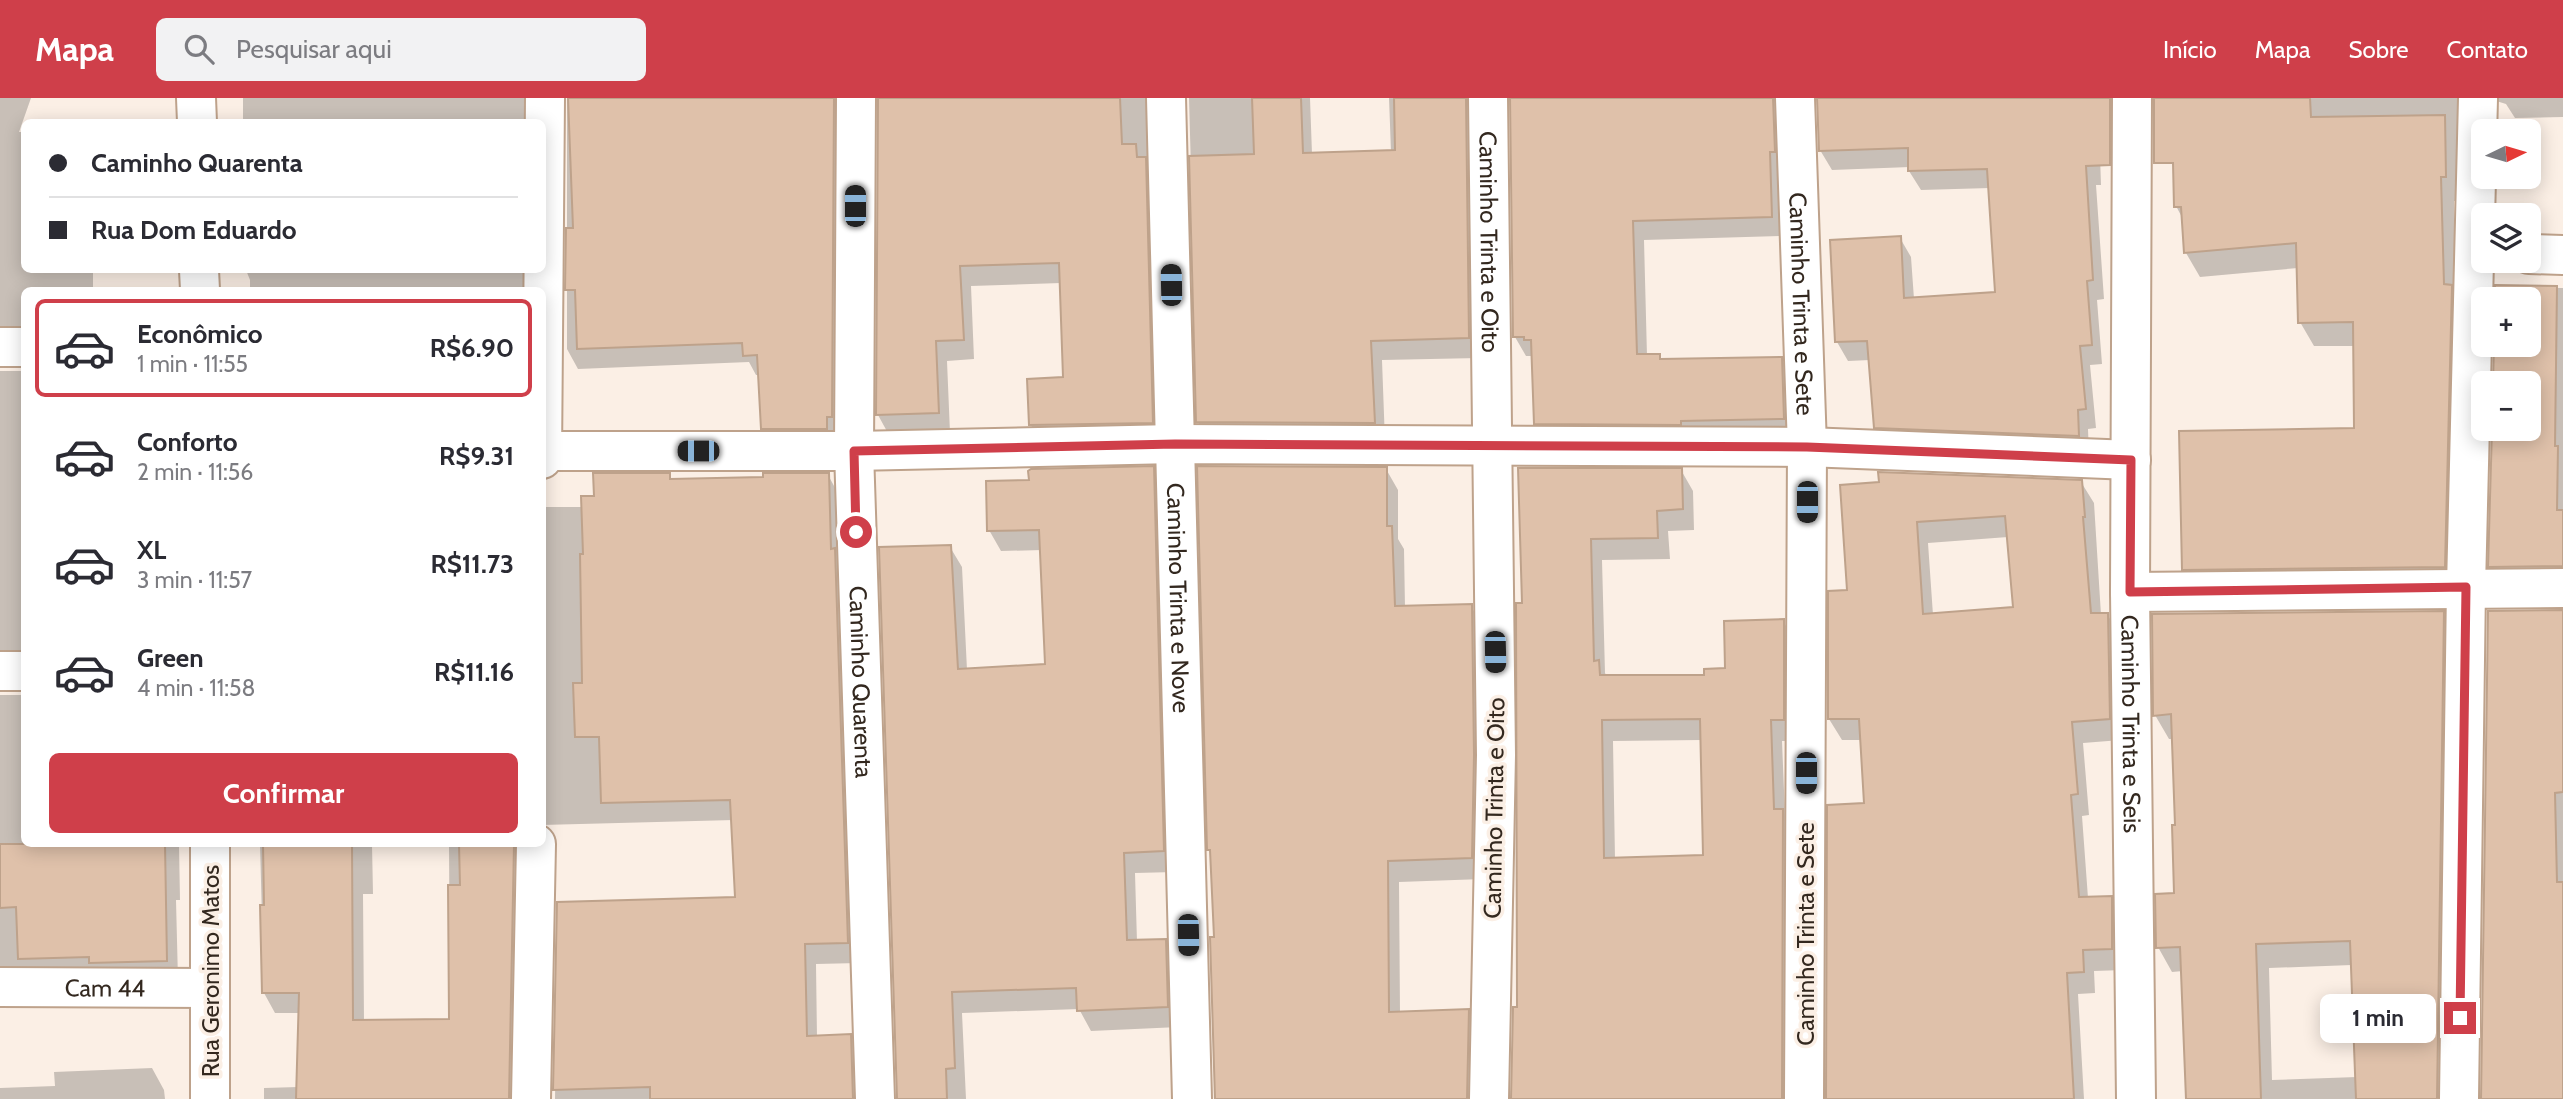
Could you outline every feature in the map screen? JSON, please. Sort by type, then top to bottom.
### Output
[{"type":"street","points":[[196,98],[197,119]]},
{"type":"street","points":[[545,98],[545,119]]},
{"type":"street","name":"Caminho Quarenta","points":[[856,98],[854,451],[875,1099]]},
{"type":"street","name":"Caminho Trinta e Nove","points":[[1166,98],[1192,1099]]},
{"type":"street","name":"Caminho Trinta e Oito","points":[[1488,98],[1496,755],[1489,1099]]},
{"type":"street","name":"Caminho Trinta e Sete","points":[[1795,98],[1807,447],[1804,1099]]},
{"type":"street","name":"Caminho Trinta e Seis","points":[[2132,98],[2130,592],[2136,1099]]},
{"type":"street","points":[[2478,98],[2479,203]]},
{"type":"street","points":[[2541,254],[2563,255]]},
{"type":"street","points":[[2459,1099],[2466,587],[2478,273]]},
{"type":"street","points":[[0,347],[21,347]]},
{"type":"street","points":[[546,452],[854,451],[1175,444],[1807,447],[2131,460]]},
{"type":"street","points":[[2130,592],[2563,587]]},
{"type":"street","points":[[0,671],[21,671]]},
{"type":"street","name":"Rua Geronimo Matos","points":[[210,847],[210,1099]]},
{"type":"street","points":[[531,1099],[536,847]]},
{"type":"street","name":"Cam 44","points":[[0,987],[209,988]]},
{"type":"building","points":[[568,98],[834,98],[832,417],[827,417],[827,429],[761,429],[757,355],[743,356],[742,343],[577,349],[575,290],[565,290],[566,228],[573,228]]},
{"type":"building","points":[[878,98],[1120,98],[1122,144],[1136,144],[1137,157],[1146,157],[1153,423],[1029,425],[1027,379],[1063,377],[1059,263],[960,266],[964,340],[936,341],[939,413],[876,415]]},
{"type":"building","points":[[1252,98],[1301,98],[1303,153],[1395,150],[1394,98],[1466,98],[1469,338],[1371,341],[1375,423],[1196,422],[1189,156],[1254,154]]},
{"type":"building","points":[[1510,98],[1773,98],[1775,152],[1770,152],[1772,217],[1633,221],[1637,354],[1660,354],[1660,359],[1782,357],[1784,419],[1681,421],[1681,425],[1534,424],[1531,340],[1513,337]]},
{"type":"building","points":[[1817,98],[2110,98],[2110,165],[2086,166],[2093,280],[2087,281],[2092,345],[2080,346],[2086,409],[2078,410],[2079,436],[1874,428],[1867,341],[1835,342],[1830,240],[1901,236],[1904,298],[1995,292],[1987,169],[1908,171],[1908,148],[1819,151]]},
{"type":"building","points":[[2154,98],[2310,98],[2311,117],[2445,115],[2446,177],[2441,177],[2444,284],[2452,285],[2445,567],[2182,570],[2179,431],[2354,428],[2353,322],[2298,323],[2296,243],[2184,253],[2181,207],[2174,207],[2173,163],[2154,163]]},
{"type":"building","points":[[2557,286],[2555,446],[2558,446],[2557,510],[2563,510],[2563,566],[2488,567],[2492,441],[2541,441],[2541,371],[2493,371],[2494,357],[2541,357],[2541,287],[2495,287]]},
{"type":"building","points":[[1154,466],[1164,851],[1124,853],[1127,940],[1166,939],[1168,1007],[1077,1011],[1076,988],[952,992],[955,1068],[946,1069],[947,1099],[897,1099],[879,547],[951,545],[958,669],[1045,664],[1039,530],[987,531],[986,481],[1029,480],[1028,471],[1031,469]]},
{"type":"building","points":[[1197,466],[1387,467],[1387,526],[1392,526],[1395,606],[1472,604],[1472,858],[1388,861],[1389,1012],[1469,1009],[1467,1099],[1215,1099],[1210,937],[1214,937],[1210,850],[1207,850]]},
{"type":"building","points":[[1518,468],[1682,468],[1683,509],[1657,511],[1658,538],[1591,539],[1594,661],[1599,660],[1600,675],[1704,675],[1704,669],[1725,668],[1724,621],[1784,619],[1784,720],[1771,720],[1774,809],[1783,809],[1782,1099],[1511,1099],[1513,1007],[1517,1007],[1516,603],[1522,603]],"holes":[[[1700,719],[1703,855],[1604,858],[1602,720]]]},
{"type":"building","points":[[1878,472],[2082,480],[2091,613],[2108,613],[2110,719],[2072,722],[2078,794],[2071,795],[2079,897],[2112,896],[2112,949],[2083,950],[2084,972],[2067,973],[2074,1099],[1826,1099],[1827,805],[1864,803],[1859,719],[1828,719],[1828,591],[1847,590],[1840,485],[1879,482]],"holes":[[[2005,516],[2013,607],[1923,614],[1917,522]]]},
{"type":"building","points":[[593,473],[670,473],[670,479],[763,477],[763,473],[829,473],[831,549],[835,548],[848,943],[805,944],[807,1036],[851,1034],[853,1099],[650,1099],[650,1087],[553,1090],[557,902],[735,897],[730,800],[601,803],[599,737],[575,737],[573,683],[582,683],[581,496],[594,496]]},
{"type":"building","points":[[2563,610],[2563,792],[2555,793],[2557,882],[2563,882],[2563,1099],[2481,1099],[2488,611]]},
{"type":"building","points":[[2444,611],[2437,1099],[2356,1099],[2350,941],[2256,944],[2261,1099],[2186,1099],[2180,947],[2156,948],[2155,894],[2174,893],[2172,825],[2175,825],[2171,714],[2153,716],[2152,614]]},
{"type":"building","points":[[0,844],[21,844],[21,847],[165,847],[167,961],[89,963],[89,957],[18,959],[16,907],[0,908]]},
{"type":"building","points":[[263,847],[352,847],[353,1020],[449,1019],[448,885],[460,885],[459,847],[514,847],[509,1099],[296,1099],[299,993],[262,993],[260,905],[264,905]]},
{"type":"route","points":[[856,532],[854,451],[1175,444],[1807,447],[2131,460],[2130,592],[2466,587],[2460,1018]]}]
